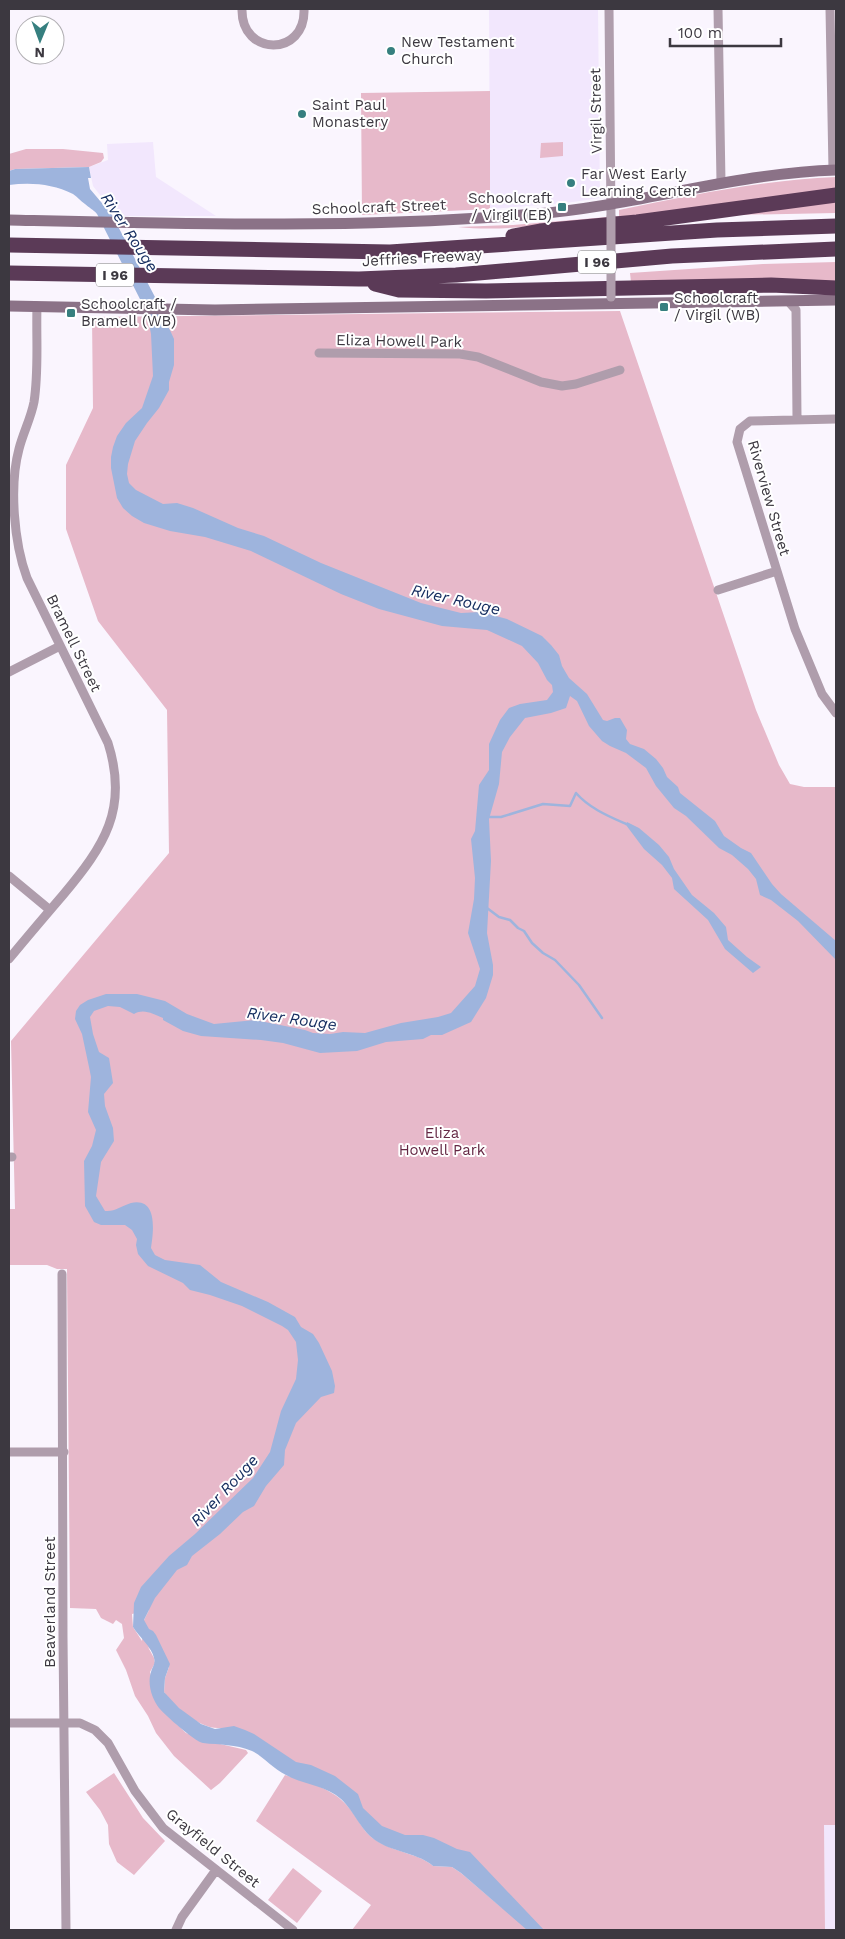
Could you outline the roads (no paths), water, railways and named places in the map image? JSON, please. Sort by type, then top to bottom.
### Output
[{"type":"highway","points":[[451,249],[540,231],[637,222],[836,195]]},
{"type":"highway","name":"Jeffries Freeway","points":[[9,245],[333,252],[451,249],[716,230],[836,226]]},
{"type":"highway","name":"Jeffries Freeway","points":[[9,273],[359,279],[456,275],[682,256],[836,250]]},
{"type":"highway","points":[[359,279],[399,290],[486,291],[771,285],[836,288]]},
{"type":"main road","name":"Schoolcraft Street","points":[[9,220],[258,225],[385,223],[534,214],[611,204],[720,182],[777,174],[834,170]]},
{"type":"main road","points":[[9,306],[260,309],[611,300],[836,300]]},
{"type":"street","points":[[242,9],[244,25],[248,32],[261,43],[269,45],[285,43],[298,33],[304,17],[304,9]]},
{"type":"street","name":"Virgil Street","points":[[609,9],[611,300]]},
{"type":"street","points":[[718,9],[720,182]]},
{"type":"street","points":[[830,9],[834,170]]},
{"type":"street","points":[[788,301],[796,310],[797,418],[836,419]]},
{"type":"street","name":"Bramell Street","points":[[9,959],[87,866],[100,847],[111,820],[116,792],[114,766],[108,743],[14,551],[15,473],[19,450],[34,404],[37,306]]},
{"type":"street","name":"Eliza Howell Park","points":[[319,353],[460,354],[478,357],[541,382],[562,386],[576,384],[620,370]]},
{"type":"street","name":"Riverview Street","points":[[797,418],[750,421],[740,429],[737,442],[777,571],[806,654],[827,702],[836,713]]},
{"type":"street","points":[[718,590],[777,571]]},
{"type":"street","points":[[9,672],[60,646]]},
{"type":"street","points":[[9,876],[50,910]]},
{"type":"street","name":"Beaverland Street","points":[[62,1274],[66,1930]]},
{"type":"street","points":[[9,1452],[64,1452]]},
{"type":"street","name":"Grayfield Street","points":[[9,1723],[80,1723],[89,1726],[102,1735],[130,1783],[155,1820],[174,1838],[293,1930]]},
{"type":"street","points":[[176,1930],[182,1917],[216,1870]]},
{"type":"water","points":[[89,167],[90,189],[112,215],[155,297],[174,339],[174,365],[169,382],[169,390],[159,408],[135,441],[128,464],[127,474],[129,483],[136,490],[163,504],[177,503],[193,508],[238,528],[264,536],[321,563],[421,603],[461,613],[481,612],[507,619],[542,636],[559,655],[562,666],[569,678],[587,694],[603,720],[620,718],[627,730],[626,739],[630,744],[644,749],[656,759],[667,777],[678,787],[680,793],[715,821],[724,836],[751,853],[781,894],[836,941],[836,960],[798,921],[771,900],[760,895],[756,879],[748,869],[732,855],[719,848],[686,816],[674,808],[656,786],[646,768],[626,753],[602,741],[589,726],[577,701],[570,696],[566,708],[525,718],[510,737],[502,752],[499,784],[489,819],[491,861],[487,933],[493,975],[486,998],[471,1022],[442,1035],[431,1035],[423,1039],[386,1042],[357,1051],[320,1053],[283,1043],[201,1036],[183,1031],[152,1013],[138,1012],[134,1014],[120,1007],[108,1006],[94,1011],[90,1017],[99,1052],[109,1058],[113,1083],[104,1094],[105,1106],[113,1128],[114,1141],[101,1162],[96,1196],[105,1211],[115,1210],[131,1203],[140,1203],[146,1206],[152,1218],[153,1234],[151,1248],[155,1255],[165,1260],[200,1265],[221,1282],[268,1302],[295,1317],[301,1327],[313,1334],[319,1343],[332,1371],[335,1386],[334,1393],[321,1397],[296,1423],[285,1450],[284,1465],[266,1486],[254,1506],[243,1512],[220,1534],[192,1556],[187,1565],[177,1570],[155,1598],[144,1620],[149,1629],[156,1635],[170,1664],[165,1678],[164,1692],[179,1708],[201,1724],[215,1729],[234,1726],[245,1730],[296,1762],[311,1765],[335,1776],[358,1794],[363,1808],[382,1826],[405,1835],[423,1835],[434,1838],[457,1849],[470,1852],[544,1930],[527,1930],[452,1867],[433,1866],[428,1862],[378,1842],[367,1833],[346,1804],[335,1794],[286,1775],[252,1751],[234,1746],[203,1743],[180,1728],[159,1708],[154,1700],[150,1681],[154,1664],[153,1654],[133,1627],[134,1603],[141,1587],[169,1556],[195,1534],[253,1478],[270,1452],[281,1411],[296,1379],[298,1360],[296,1342],[288,1330],[242,1306],[190,1290],[183,1283],[148,1266],[138,1254],[137,1239],[132,1230],[125,1225],[101,1225],[94,1222],[85,1206],[84,1161],[92,1146],[96,1130],[88,1112],[91,1077],[82,1034],[75,1019],[76,1011],[80,1005],[88,1000],[106,994],[137,994],[165,1001],[187,1014],[214,1024],[255,1020],[313,1033],[330,1034],[343,1032],[365,1033],[401,1023],[451,1013],[475,986],[480,969],[468,933],[474,899],[475,878],[471,839],[475,831],[479,785],[489,770],[489,744],[500,720],[509,708],[520,704],[547,700],[553,692],[552,685],[547,680],[538,663],[522,646],[487,630],[442,626],[379,609],[341,594],[251,551],[205,537],[170,531],[144,523],[123,508],[117,498],[111,468],[111,457],[117,436],[126,423],[142,408],[153,376],[151,334],[147,313],[94,211],[73,194],[58,188],[34,184],[9,185],[9,171],[15,169]]},
{"type":"water","points":[[627,822],[639,828],[659,845],[669,857],[674,869],[692,895],[714,913],[726,927],[728,940],[761,967],[753,973],[725,949],[708,920],[674,889],[672,878],[662,865],[644,849],[626,825]]},
{"type":"waterway","points":[[487,817],[501,817],[543,804],[570,806],[576,793],[593,807],[626,824]]},
{"type":"waterway","points":[[487,908],[499,917],[510,920],[524,931],[532,943],[543,953],[555,960],[579,985],[602,1018]]},
{"type":"place","name":"New Testament Church","points":[[391,51]]},
{"type":"place","name":"Saint Paul Monastery","points":[[302,114]]},
{"type":"place","name":"Far West Early Learning Center","points":[[571,183]]},
{"type":"place","name":"Schoolcraft / Virgil (EB)","points":[[562,207]]},
{"type":"place","name":"Schoolcraft / Virgil (WB)","points":[[664,307]]},
{"type":"place","name":"Schoolcraft / Bramell (WB)","points":[[71,313]]},
{"type":"water label","name":"River Rouge","points":[[130,232]]},
{"type":"water label","name":"River Rouge","points":[[456,599]]},
{"type":"water label","name":"River Rouge","points":[[292,1018]]},
{"type":"water label","name":"River Rouge","points":[[224,1490]]}]
